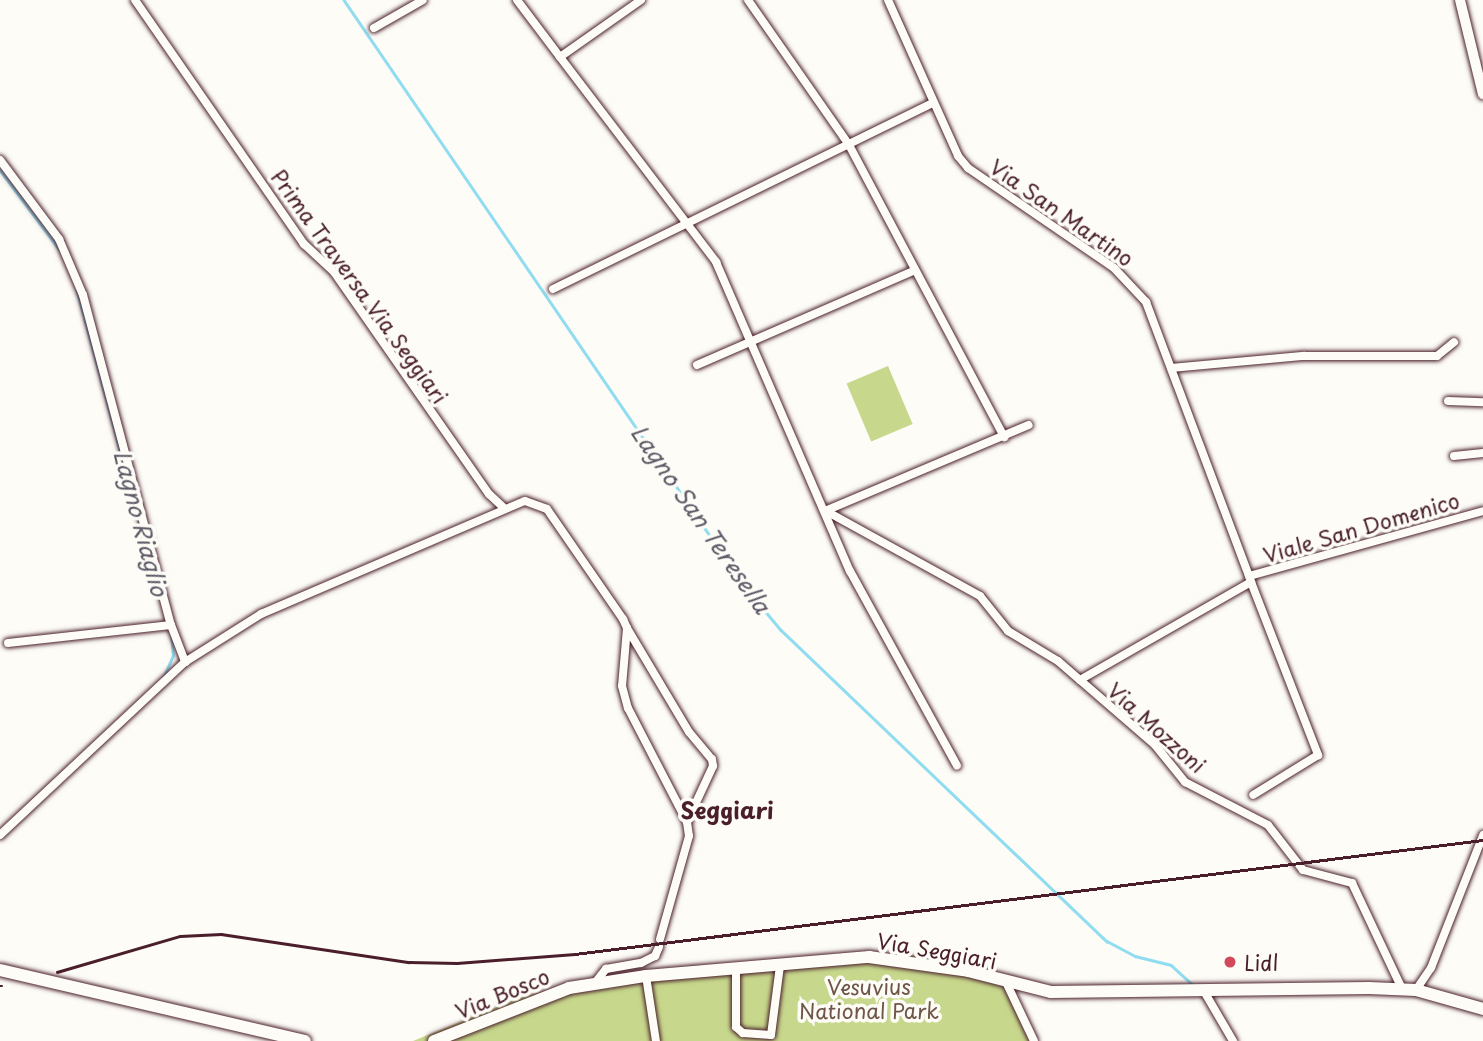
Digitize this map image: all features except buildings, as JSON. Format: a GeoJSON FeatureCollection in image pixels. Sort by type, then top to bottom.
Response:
{"type":"FeatureCollection","features":[{"type":"Feature","properties":{"kind":"main road","name":"Via Seggiari"},"geometry":{"type":"LineString","coordinates":[[622,980],[869,957],[968,971],[1051,992],[1205,993],[1402,989],[1416,990],[1483,1009]]}},
{"type":"Feature","properties":{"kind":"main road"},"geometry":{"type":"LineString","coordinates":[[0,970],[278,1038],[304,1041]]}},
{"type":"Feature","properties":{"kind":"main road","name":"Via Bosco"},"geometry":{"type":"LineString","coordinates":[[424,1041],[436,1040],[544,994],[622,980]]}},
{"type":"Feature","properties":{"kind":"street","name":"Prima Traversa Via Seggiari"},"geometry":{"type":"LineString","coordinates":[[135,0],[304,244],[338,278],[489,494],[502,507]]}},
{"type":"Feature","properties":{"kind":"street"},"geometry":{"type":"LineString","coordinates":[[374,29],[422,0]]}},
{"type":"Feature","properties":{"kind":"street"},"geometry":{"type":"LineString","coordinates":[[517,0],[716,262],[754,341],[850,571],[957,766]]}},
{"type":"Feature","properties":{"kind":"street"},"geometry":{"type":"LineString","coordinates":[[560,57],[641,0]]}},
{"type":"Feature","properties":{"kind":"street"},"geometry":{"type":"LineString","coordinates":[[748,0],[849,145],[913,271],[1004,437]]}},
{"type":"Feature","properties":{"kind":"street","name":"Via San Martino"},"geometry":{"type":"LineString","coordinates":[[888,0],[958,156],[968,168],[1133,284],[1146,302],[1318,755],[1253,795]]}},
{"type":"Feature","properties":{"kind":"street"},"geometry":{"type":"LineString","coordinates":[[1460,0],[1483,94]]}},
{"type":"Feature","properties":{"kind":"street"},"geometry":{"type":"LineString","coordinates":[[553,289],[933,103]]}},
{"type":"Feature","properties":{"kind":"street"},"geometry":{"type":"LineString","coordinates":[[0,160],[59,239],[83,295],[171,625],[185,662]]}},
{"type":"Feature","properties":{"kind":"street"},"geometry":{"type":"LineString","coordinates":[[696,365],[913,271]]}},
{"type":"Feature","properties":{"kind":"street"},"geometry":{"type":"LineString","coordinates":[[1171,368],[1304,356],[1437,356],[1454,342]]}},
{"type":"Feature","properties":{"kind":"street"},"geometry":{"type":"LineString","coordinates":[[1448,401],[1483,402]]}},
{"type":"Feature","properties":{"kind":"street"},"geometry":{"type":"LineString","coordinates":[[825,511],[1029,425]]}},
{"type":"Feature","properties":{"kind":"street"},"geometry":{"type":"LineString","coordinates":[[1454,456],[1483,453]]}},
{"type":"Feature","properties":{"kind":"street"},"geometry":{"type":"LineString","coordinates":[[0,835],[185,662],[261,614],[502,507],[525,500],[547,509],[627,628],[690,732],[712,759],[713,766],[687,822]]}},
{"type":"Feature","properties":{"kind":"street"},"geometry":{"type":"LineString","coordinates":[[825,511],[981,596],[1007,631],[1058,661],[1080,680]]}},
{"type":"Feature","properties":{"kind":"street","name":"Viale San Domenico"},"geometry":{"type":"LineString","coordinates":[[1250,579],[1483,512]]}},
{"type":"Feature","properties":{"kind":"street","name":"Via Mozzoni"},"geometry":{"type":"LineString","coordinates":[[1250,579],[1080,680],[1155,745],[1185,782],[1268,825],[1303,870],[1352,883],[1402,989]]}},
{"type":"Feature","properties":{"kind":"street"},"geometry":{"type":"LineString","coordinates":[[8,643],[171,625]]}},
{"type":"Feature","properties":{"kind":"street"},"geometry":{"type":"LineString","coordinates":[[594,983],[606,969],[655,956],[688,836],[687,822],[628,708],[621,678],[627,628]]}},
{"type":"Feature","properties":{"kind":"street"},"geometry":{"type":"LineString","coordinates":[[1416,990],[1431,968],[1483,835]]}},
{"type":"Feature","properties":{"kind":"street"},"geometry":{"type":"LineString","coordinates":[[622,980],[628,965]]}},
{"type":"Feature","properties":{"kind":"street"},"geometry":{"type":"LineString","coordinates":[[736,971],[736,1027],[743,1033],[771,1035],[780,966]]}},
{"type":"Feature","properties":{"kind":"street"},"geometry":{"type":"LineString","coordinates":[[646,976],[656,1041]]}},
{"type":"Feature","properties":{"kind":"street"},"geometry":{"type":"LineString","coordinates":[[1006,982],[1034,1041]]}},
{"type":"Feature","properties":{"kind":"street"},"geometry":{"type":"LineString","coordinates":[[1205,993],[1233,1041]]}},
{"type":"Feature","properties":{"kind":"green space"},"geometry":{"type":"Polygon","coordinates":[[[888,366],[913,424],[871,442],[847,384],[888,366]]]}},
{"type":"Feature","properties":{"kind":"green space","name":"Vesuvius National Park"},"geometry":{"type":"Polygon","coordinates":[[[873,952],[947,958],[948,963],[998,972],[1032,1041],[413,1041],[516,999],[586,979],[695,965],[739,966],[873,952]]]}},
{"type":"Feature","properties":{"kind":"waterway","name":"Lagno San Teresella"},"geometry":{"type":"LineString","coordinates":[[344,0],[745,587],[781,630],[1107,941],[1135,956],[1171,965],[1194,986]]}},
{"type":"Feature","properties":{"kind":"waterway","name":"Lagno Riaglio"},"geometry":{"type":"LineString","coordinates":[[0,170],[59,249]]}},
{"type":"Feature","properties":{"kind":"waterway","name":"Lagno Riaglio"},"geometry":{"type":"LineString","coordinates":[[77,290],[154,578]]}},
{"type":"Feature","properties":{"kind":"waterway","name":"Lagno Riaglio"},"geometry":{"type":"LineString","coordinates":[[163,678],[173,656],[171,634]]}},
{"type":"Feature","properties":{"kind":"railway"},"geometry":{"type":"LineString","coordinates":[[57,972],[180,936],[221,934],[409,962],[457,963],[575,954],[1483,840]]}},
{"type":"Feature","properties":{"kind":"place","name":"Lidl"},"geometry":{"type":"Point","coordinates":[1230,962]}},
{"type":"Feature","properties":{"kind":"district","name":"Seggiari"},"geometry":{"type":"Point","coordinates":[727,810]}}]}
